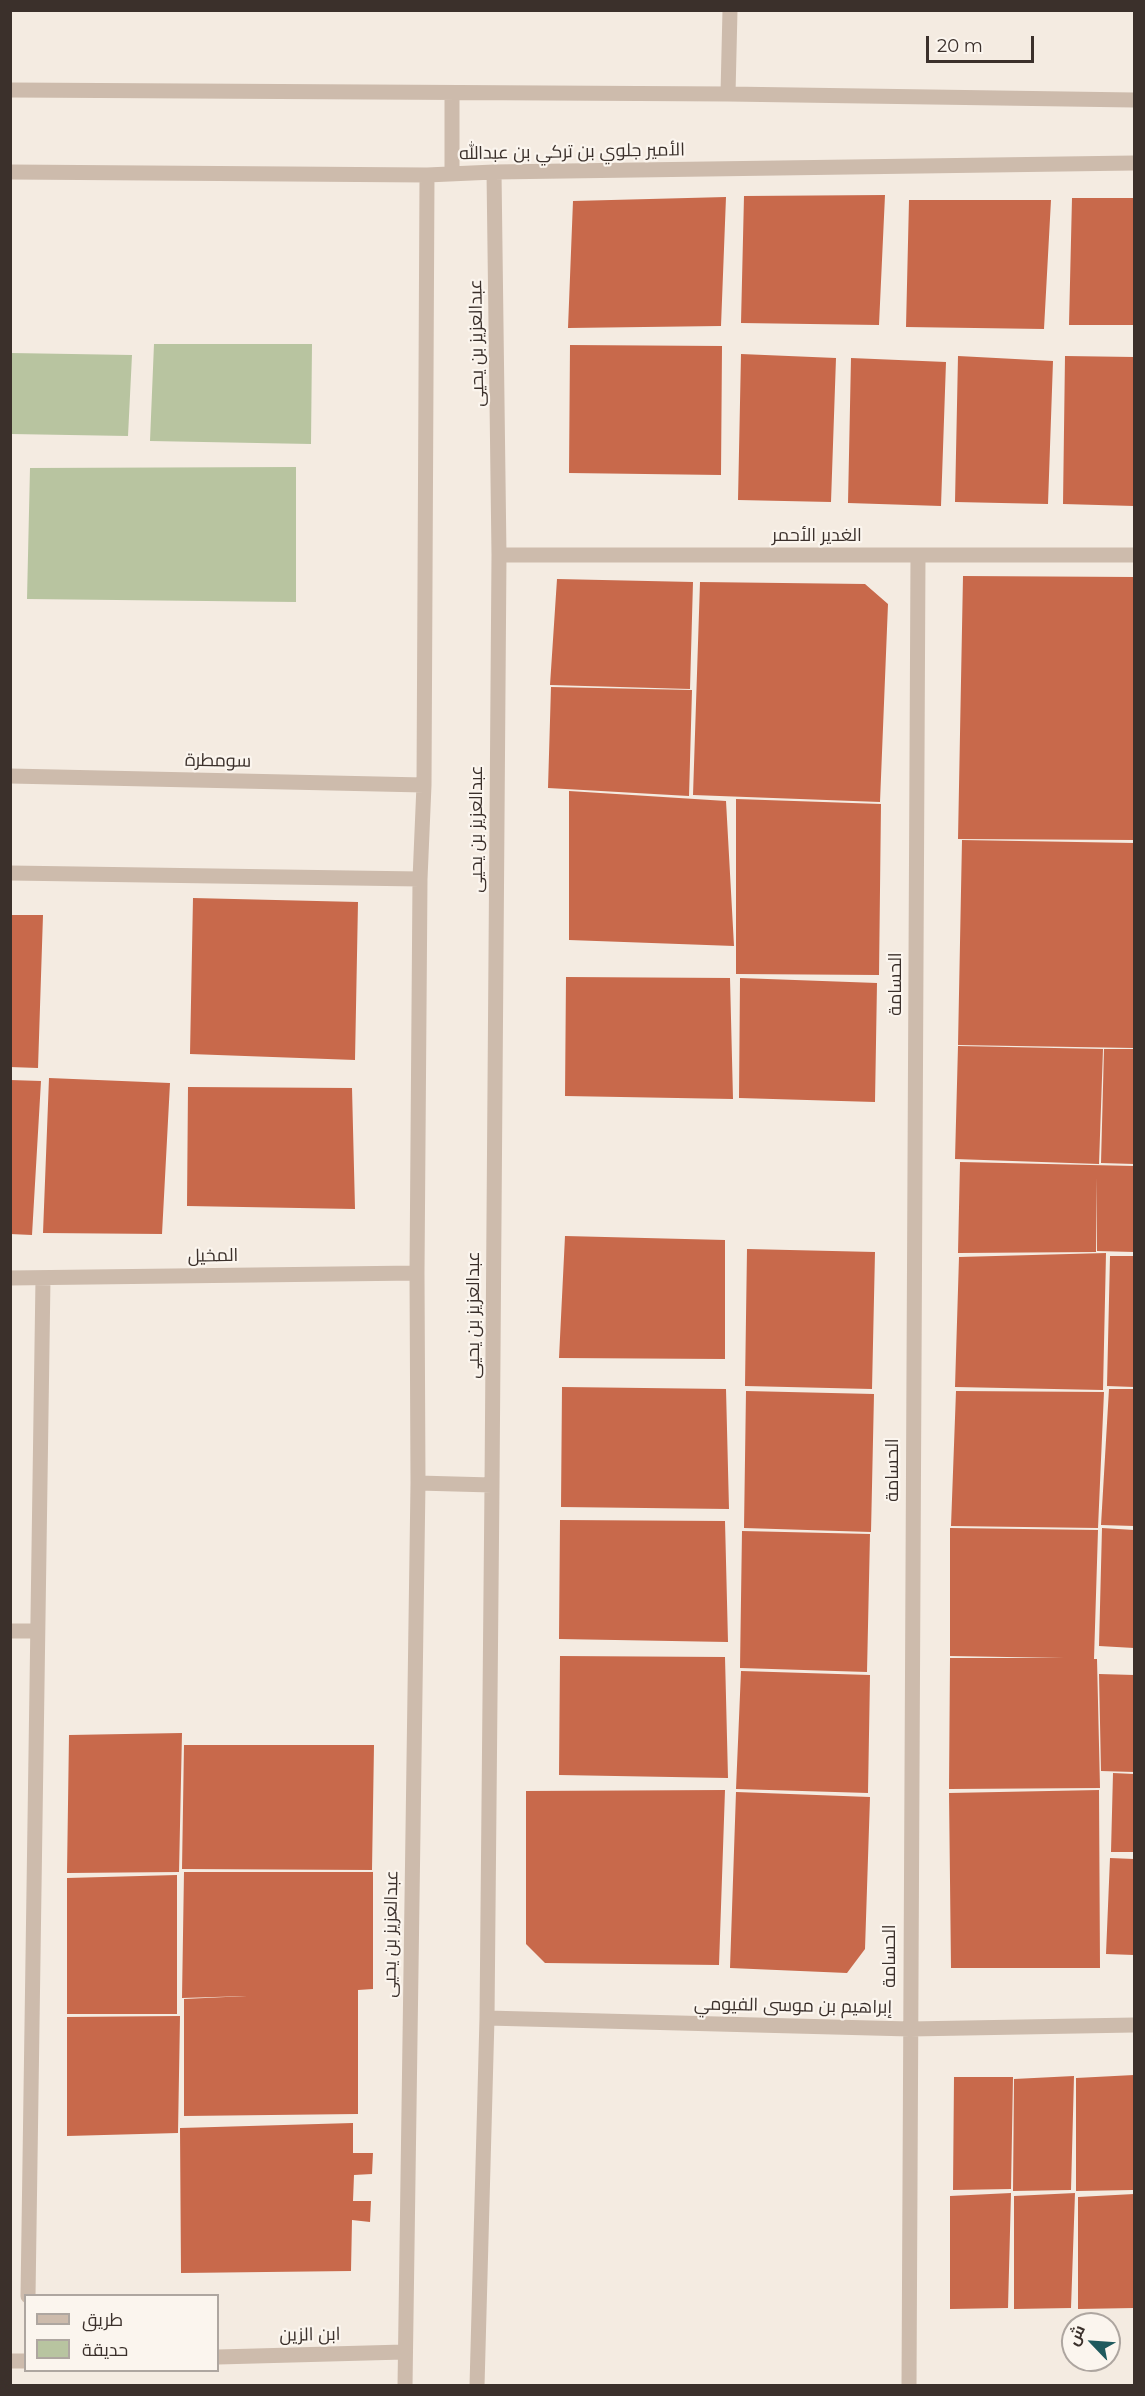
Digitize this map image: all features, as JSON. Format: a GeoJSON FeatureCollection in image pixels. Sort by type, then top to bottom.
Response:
{"type":"FeatureCollection","features":[{"type":"Feature","properties":{"kind":"street"},"geometry":{"type":"LineString","coordinates":[[728,94],[730,10]]}},
{"type":"Feature","properties":{"kind":"street"},"geometry":{"type":"LineString","coordinates":[[10,90],[728,94],[1134,100]]}},
{"type":"Feature","properties":{"kind":"street"},"geometry":{"type":"LineString","coordinates":[[452,93],[452,174]]}},
{"type":"Feature","properties":{"kind":"street","name":"الأمير جلوي بن تركي بن عبدالله"},"geometry":{"type":"LineString","coordinates":[[10,172],[427,175],[494,172],[1134,163]]}},
{"type":"Feature","properties":{"kind":"street","name":"عبدالعزيز بن يحيى"},"geometry":{"type":"LineString","coordinates":[[477,2385],[487,2019],[492,1485],[499,555],[494,172]]}},
{"type":"Feature","properties":{"kind":"street","name":"عبدالعزيز بن يحيى"},"geometry":{"type":"LineString","coordinates":[[405,2385],[418,1483],[417,1273],[420,879],[424,785],[427,175]]}},
{"type":"Feature","properties":{"kind":"street","name":"الغدير الأحمر"},"geometry":{"type":"LineString","coordinates":[[499,555],[1134,555]]}},
{"type":"Feature","properties":{"kind":"street","name":"الحسامة"},"geometry":{"type":"LineString","coordinates":[[909,2385],[918,555]]}},
{"type":"Feature","properties":{"kind":"street","name":"سومطرة"},"geometry":{"type":"LineString","coordinates":[[10,776],[424,785]]}},
{"type":"Feature","properties":{"kind":"street"},"geometry":{"type":"LineString","coordinates":[[10,873],[420,879]]}},
{"type":"Feature","properties":{"kind":"street","name":"المخيل"},"geometry":{"type":"LineString","coordinates":[[10,1278],[417,1273]]}},
{"type":"Feature","properties":{"kind":"street"},"geometry":{"type":"LineString","coordinates":[[28,2294],[43,1278]]}},
{"type":"Feature","properties":{"kind":"street"},"geometry":{"type":"LineString","coordinates":[[418,1483],[492,1485]]}},
{"type":"Feature","properties":{"kind":"street"},"geometry":{"type":"LineString","coordinates":[[10,1631],[37,1631]]}},
{"type":"Feature","properties":{"kind":"street","name":"إبراهيم بن موسى الفيومي"},"geometry":{"type":"LineString","coordinates":[[487,2019],[910,2029],[1134,2025]]}},
{"type":"Feature","properties":{"kind":"street","name":"ابن الزين"},"geometry":{"type":"LineString","coordinates":[[219,2357],[404,2352]]}},
{"type":"Feature","properties":{"kind":"green space"},"geometry":{"type":"Polygon","coordinates":[[[154,344],[312,344],[311,444],[150,441],[154,344]]]}},
{"type":"Feature","properties":{"kind":"green space"},"geometry":{"type":"Polygon","coordinates":[[[11,353],[132,355],[128,436],[11,434],[11,353]]]}},
{"type":"Feature","properties":{"kind":"green space"},"geometry":{"type":"Polygon","coordinates":[[[296,467],[296,602],[27,599],[30,468],[296,467]]]}},
{"type":"Feature","properties":{"kind":"building"},"geometry":{"type":"Polygon","coordinates":[[[885,195],[879,325],[741,323],[744,196],[885,195]]]}},
{"type":"Feature","properties":{"kind":"building"},"geometry":{"type":"Polygon","coordinates":[[[726,197],[721,326],[568,328],[573,201],[726,197]]]}},
{"type":"Feature","properties":{"kind":"building"},"geometry":{"type":"Polygon","coordinates":[[[1072,198],[1134,198],[1134,325],[1069,325],[1072,198]]]}},
{"type":"Feature","properties":{"kind":"building"},"geometry":{"type":"Polygon","coordinates":[[[909,200],[1051,200],[1044,329],[906,327],[909,200]]]}},
{"type":"Feature","properties":{"kind":"building"},"geometry":{"type":"Polygon","coordinates":[[[570,345],[722,346],[721,475],[569,473],[570,345]]]}},
{"type":"Feature","properties":{"kind":"building"},"geometry":{"type":"Polygon","coordinates":[[[741,354],[836,358],[831,502],[738,500],[741,354]]]}},
{"type":"Feature","properties":{"kind":"building"},"geometry":{"type":"Polygon","coordinates":[[[958,356],[1053,361],[1048,504],[955,502],[958,356]]]}},
{"type":"Feature","properties":{"kind":"building"},"geometry":{"type":"Polygon","coordinates":[[[1065,356],[1134,357],[1134,506],[1063,504],[1065,356]]]}},
{"type":"Feature","properties":{"kind":"building"},"geometry":{"type":"Polygon","coordinates":[[[851,358],[946,362],[941,506],[848,503],[851,358]]]}},
{"type":"Feature","properties":{"kind":"building"},"geometry":{"type":"Polygon","coordinates":[[[963,576],[1134,577],[1134,840],[958,839],[963,576]]]}},
{"type":"Feature","properties":{"kind":"building"},"geometry":{"type":"Polygon","coordinates":[[[557,579],[693,582],[690,689],[550,685],[557,579]]]}},
{"type":"Feature","properties":{"kind":"building"},"geometry":{"type":"Polygon","coordinates":[[[700,582],[865,584],[888,604],[880,802],[693,795],[700,582]]]}},
{"type":"Feature","properties":{"kind":"building"},"geometry":{"type":"Polygon","coordinates":[[[551,687],[692,690],[689,796],[548,788],[551,687]]]}},
{"type":"Feature","properties":{"kind":"building"},"geometry":{"type":"Polygon","coordinates":[[[569,791],[726,801],[734,946],[569,940],[569,791]]]}},
{"type":"Feature","properties":{"kind":"building"},"geometry":{"type":"Polygon","coordinates":[[[736,799],[881,804],[879,975],[736,974],[736,799]]]}},
{"type":"Feature","properties":{"kind":"building"},"geometry":{"type":"Polygon","coordinates":[[[962,840],[1134,843],[1134,1048],[958,1045],[962,840]]]}},
{"type":"Feature","properties":{"kind":"building"},"geometry":{"type":"Polygon","coordinates":[[[193,898],[358,902],[355,1060],[190,1054],[193,898]]]}},
{"type":"Feature","properties":{"kind":"building"},"geometry":{"type":"Polygon","coordinates":[[[10,915],[43,915],[38,1068],[10,1067],[10,915]]]}},
{"type":"Feature","properties":{"kind":"building"},"geometry":{"type":"Polygon","coordinates":[[[566,977],[730,978],[733,1099],[565,1096],[566,977]]]}},
{"type":"Feature","properties":{"kind":"building"},"geometry":{"type":"Polygon","coordinates":[[[740,978],[877,983],[875,1102],[739,1098],[740,978]]]}},
{"type":"Feature","properties":{"kind":"building"},"geometry":{"type":"Polygon","coordinates":[[[958,1046],[1103,1049],[1099,1164],[955,1159],[958,1046]]]}},
{"type":"Feature","properties":{"kind":"building"},"geometry":{"type":"Polygon","coordinates":[[[1104,1049],[1134,1049],[1134,1164],[1101,1163],[1104,1049]]]}},
{"type":"Feature","properties":{"kind":"building"},"geometry":{"type":"Polygon","coordinates":[[[49,1078],[170,1083],[162,1234],[43,1233],[49,1078]]]}},
{"type":"Feature","properties":{"kind":"building"},"geometry":{"type":"Polygon","coordinates":[[[10,1080],[41,1081],[32,1235],[10,1234],[10,1080]]]}},
{"type":"Feature","properties":{"kind":"building"},"geometry":{"type":"Polygon","coordinates":[[[188,1087],[352,1088],[355,1209],[187,1206],[188,1087]]]}},
{"type":"Feature","properties":{"kind":"building"},"geometry":{"type":"Polygon","coordinates":[[[960,1162],[1134,1166],[1134,1252],[1097,1251],[1097,1177],[1096,1252],[958,1253],[960,1162]]]}},
{"type":"Feature","properties":{"kind":"building"},"geometry":{"type":"Polygon","coordinates":[[[565,1236],[725,1240],[725,1359],[559,1358],[565,1236]]]}},
{"type":"Feature","properties":{"kind":"building"},"geometry":{"type":"Polygon","coordinates":[[[747,1249],[875,1252],[872,1389],[745,1386],[747,1249]]]}},
{"type":"Feature","properties":{"kind":"building"},"geometry":{"type":"Polygon","coordinates":[[[1106,1253],[1103,1390],[955,1387],[959,1257],[1106,1253]]]}},
{"type":"Feature","properties":{"kind":"building"},"geometry":{"type":"Polygon","coordinates":[[[1110,1256],[1134,1256],[1134,1387],[1107,1386],[1110,1256]]]}},
{"type":"Feature","properties":{"kind":"building"},"geometry":{"type":"Polygon","coordinates":[[[562,1387],[726,1389],[729,1509],[561,1507],[562,1387]]]}},
{"type":"Feature","properties":{"kind":"building"},"geometry":{"type":"Polygon","coordinates":[[[1109,1389],[1134,1389],[1134,1526],[1101,1525],[1109,1389]]]}},
{"type":"Feature","properties":{"kind":"building"},"geometry":{"type":"Polygon","coordinates":[[[746,1391],[874,1394],[871,1532],[744,1528],[746,1391]]]}},
{"type":"Feature","properties":{"kind":"building"},"geometry":{"type":"Polygon","coordinates":[[[956,1391],[1104,1392],[1098,1528],[951,1526],[956,1391]]]}},
{"type":"Feature","properties":{"kind":"building"},"geometry":{"type":"Polygon","coordinates":[[[560,1520],[725,1521],[728,1642],[559,1639],[560,1520]]]}},
{"type":"Feature","properties":{"kind":"building"},"geometry":{"type":"Polygon","coordinates":[[[950,1528],[1098,1530],[1094,1659],[1097,1659],[1100,1788],[949,1789],[950,1658],[1064,1658],[950,1656],[950,1528]]]}},
{"type":"Feature","properties":{"kind":"building"},"geometry":{"type":"Polygon","coordinates":[[[1102,1528],[1134,1530],[1134,1648],[1099,1646],[1102,1528]]]}},
{"type":"Feature","properties":{"kind":"building"},"geometry":{"type":"Polygon","coordinates":[[[742,1531],[870,1534],[867,1672],[740,1668],[742,1531]]]}},
{"type":"Feature","properties":{"kind":"building"},"geometry":{"type":"Polygon","coordinates":[[[560,1656],[725,1657],[728,1778],[559,1775],[560,1656]]]}},
{"type":"Feature","properties":{"kind":"building"},"geometry":{"type":"Polygon","coordinates":[[[741,1671],[870,1675],[868,1793],[736,1789],[741,1671]]]}},
{"type":"Feature","properties":{"kind":"building"},"geometry":{"type":"Polygon","coordinates":[[[1099,1674],[1134,1675],[1134,1772],[1101,1771],[1099,1674]]]}},
{"type":"Feature","properties":{"kind":"building"},"geometry":{"type":"Polygon","coordinates":[[[182,1733],[179,1872],[67,1873],[69,1735],[182,1733]]]}},
{"type":"Feature","properties":{"kind":"building"},"geometry":{"type":"Polygon","coordinates":[[[184,1745],[374,1745],[372,1870],[182,1869],[184,1745]]]}},
{"type":"Feature","properties":{"kind":"building"},"geometry":{"type":"Polygon","coordinates":[[[1113,1773],[1134,1774],[1134,1852],[1111,1852],[1113,1773]]]}},
{"type":"Feature","properties":{"kind":"building"},"geometry":{"type":"Polygon","coordinates":[[[725,1790],[719,1965],[545,1963],[526,1944],[526,1791],[725,1790]]]}},
{"type":"Feature","properties":{"kind":"building"},"geometry":{"type":"Polygon","coordinates":[[[1099,1790],[1100,1968],[951,1968],[949,1793],[1099,1790]]]}},
{"type":"Feature","properties":{"kind":"building"},"geometry":{"type":"Polygon","coordinates":[[[736,1792],[870,1797],[865,1949],[847,1973],[730,1968],[736,1792]]]}},
{"type":"Feature","properties":{"kind":"building"},"geometry":{"type":"Polygon","coordinates":[[[1110,1858],[1134,1859],[1134,1955],[1106,1954],[1110,1858]]]}},
{"type":"Feature","properties":{"kind":"building"},"geometry":{"type":"Polygon","coordinates":[[[184,1872],[373,1872],[373,1989],[358,1990],[358,2114],[184,2116],[184,1999],[247,1996],[182,1998],[184,1872]]]}},
{"type":"Feature","properties":{"kind":"building"},"geometry":{"type":"Polygon","coordinates":[[[177,1875],[177,2014],[67,2014],[67,1878],[177,1875]]]}},
{"type":"Feature","properties":{"kind":"building"},"geometry":{"type":"Polygon","coordinates":[[[180,2016],[178,2133],[67,2136],[67,2017],[180,2016]]]}},
{"type":"Feature","properties":{"kind":"building"},"geometry":{"type":"Polygon","coordinates":[[[1134,2075],[1133,2190],[1076,2191],[1076,2078],[1134,2075]]]}},
{"type":"Feature","properties":{"kind":"building"},"geometry":{"type":"Polygon","coordinates":[[[1074,2076],[1071,2190],[1013,2191],[1014,2079],[1074,2076]]]}},
{"type":"Feature","properties":{"kind":"building"},"geometry":{"type":"Polygon","coordinates":[[[954,2077],[1013,2077],[1011,2189],[953,2190],[954,2077]]]}},
{"type":"Feature","properties":{"kind":"building"},"geometry":{"type":"Polygon","coordinates":[[[353,2123],[353,2153],[373,2153],[372,2174],[354,2175],[353,2201],[371,2201],[370,2222],[352,2220],[351,2271],[181,2273],[180,2128],[353,2123]]]}},
{"type":"Feature","properties":{"kind":"building"},"geometry":{"type":"Polygon","coordinates":[[[1011,2193],[1008,2308],[950,2309],[950,2196],[1011,2193]]]}},
{"type":"Feature","properties":{"kind":"building"},"geometry":{"type":"Polygon","coordinates":[[[1075,2193],[1071,2308],[1014,2309],[1014,2196],[1075,2193]]]}},
{"type":"Feature","properties":{"kind":"building"},"geometry":{"type":"Polygon","coordinates":[[[1134,2194],[1134,2308],[1078,2309],[1078,2197],[1134,2194]]]}}]}
